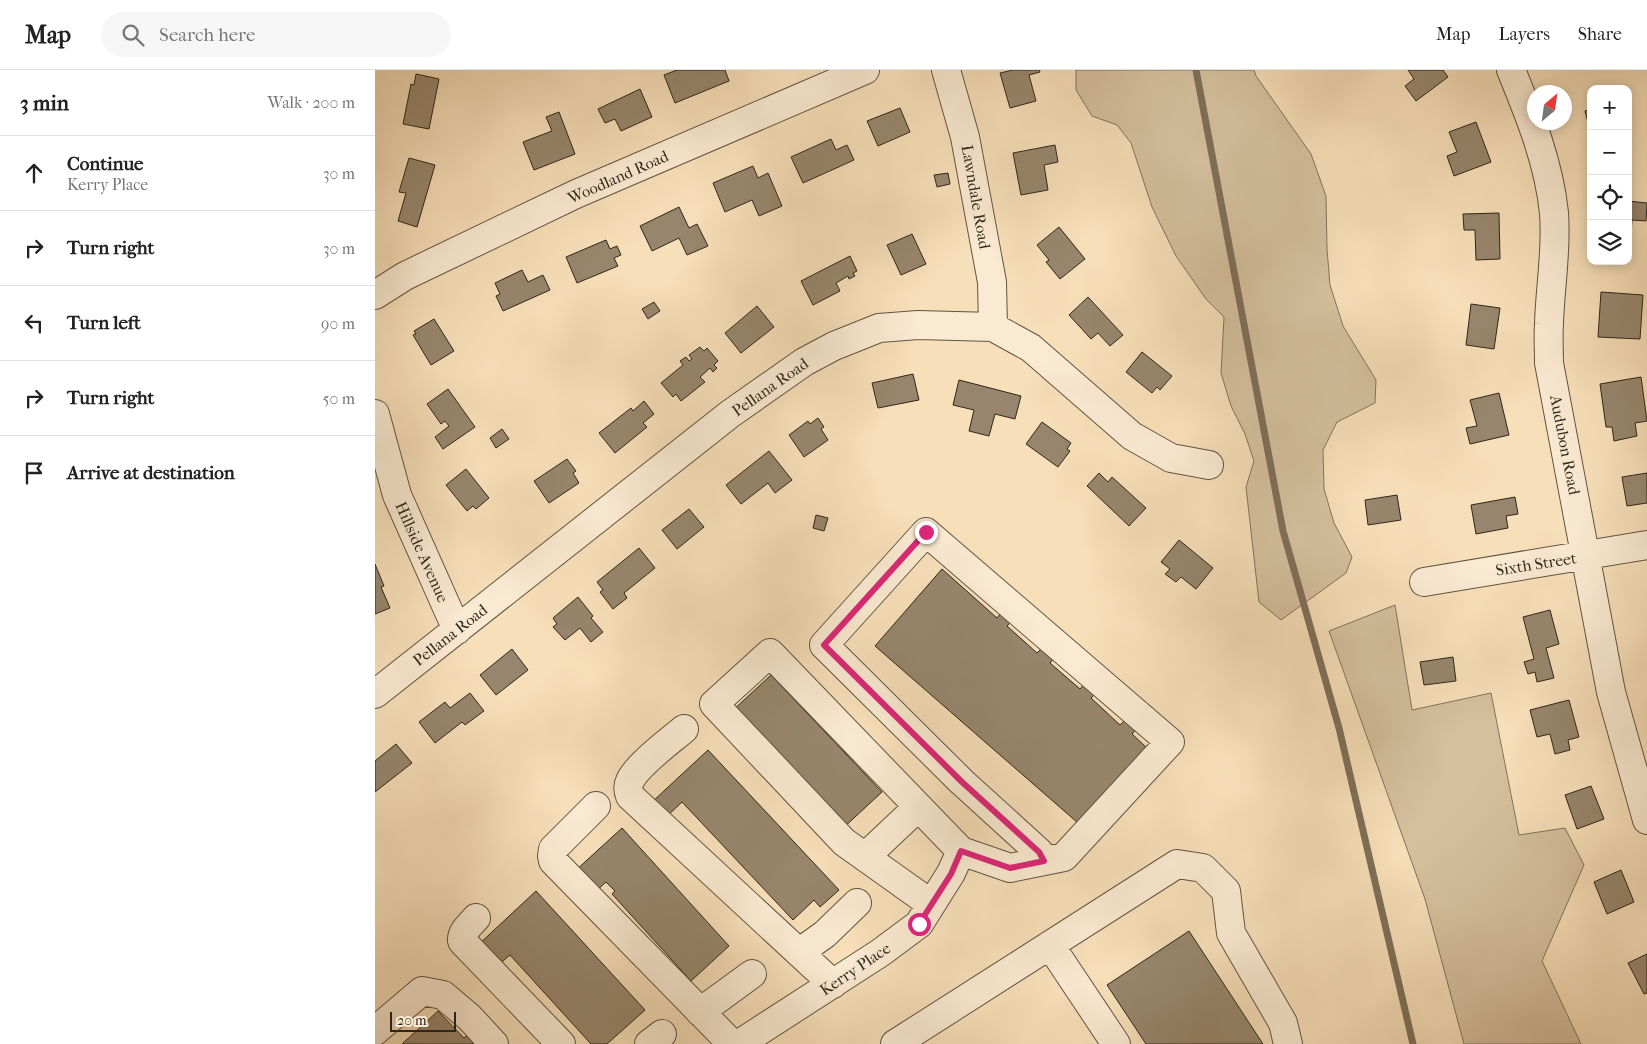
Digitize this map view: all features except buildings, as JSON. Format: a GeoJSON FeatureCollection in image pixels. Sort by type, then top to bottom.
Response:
{"type":"FeatureCollection","features":[{"type":"Feature","properties":{"kind":"street","name":"Woodland Road"},"geometry":{"type":"LineString","coordinates":[[375,295],[405,276],[577,194],[865,70]]}},
{"type":"Feature","properties":{"kind":"street","name":"Lawndale Road"},"geometry":{"type":"LineString","coordinates":[[946,70],[965,137],[992,282],[993,327]]}},
{"type":"Feature","properties":{"kind":"street","name":"Audubon Road"},"geometry":{"type":"LineString","coordinates":[[1511,70],[1529,116],[1545,166],[1554,213],[1549,362],[1611,692],[1647,820]]}},
{"type":"Feature","properties":{"kind":"street","name":"Pellana Road"},"geometry":{"type":"LineString","coordinates":[[375,694],[730,414],[804,362],[834,346],[879,328],[918,325],[993,327],[1031,348],[1132,436],[1171,458],[1209,466]]}},
{"type":"Feature","properties":{"kind":"street","name":"Hillside Avenue"},"geometry":{"type":"LineString","coordinates":[[375,414],[397,495],[457,630]]}},
{"type":"Feature","properties":{"kind":"street"},"geometry":{"type":"LineString","coordinates":[[931,904],[844,842],[714,704],[770,653],[918,807],[956,862],[1010,868],[1064,857],[1170,742],[926,532],[824,645],[962,782],[1039,852],[1044,861]]}},
{"type":"Feature","properties":{"kind":"street","name":"Sixth Street"},"geometry":{"type":"LineString","coordinates":[[1424,582],[1647,545]]}},
{"type":"Feature","properties":{"kind":"street"},"geometry":{"type":"LineString","coordinates":[[684,729],[636,772],[629,782],[627,790],[630,796],[833,984]]}},
{"type":"Feature","properties":{"kind":"street"},"geometry":{"type":"LineString","coordinates":[[596,806],[553,848],[551,856],[553,861],[732,1044]]}},
{"type":"Feature","properties":{"kind":"street"},"geometry":{"type":"LineString","coordinates":[[866,856],[918,807]]}},
{"type":"Feature","properties":{"kind":"street","name":"Kerry Place"},"geometry":{"type":"LineString","coordinates":[[739,1044],[880,953],[919,924],[956,862]]}},
{"type":"Feature","properties":{"kind":"street"},"geometry":{"type":"LineString","coordinates":[[895,1044],[1177,864],[1203,868],[1226,891],[1231,933],[1283,1024],[1288,1044]]}},
{"type":"Feature","properties":{"kind":"street"},"geometry":{"type":"LineString","coordinates":[[800,952],[825,934],[857,903]]}},
{"type":"Feature","properties":{"kind":"street"},"geometry":{"type":"LineString","coordinates":[[476,918],[465,931],[462,937],[463,941],[561,1044]]}},
{"type":"Feature","properties":{"kind":"street"},"geometry":{"type":"LineString","coordinates":[[1050,945],[1116,1044]]}},
{"type":"Feature","properties":{"kind":"street"},"geometry":{"type":"LineString","coordinates":[[700,1012],[752,974]]}},
{"type":"Feature","properties":{"kind":"street"},"geometry":{"type":"LineString","coordinates":[[375,1031],[422,991],[443,995],[469,1017],[494,1044]]}},
{"type":"Feature","properties":{"kind":"shaded area"},"geometry":{"type":"Polygon","coordinates":[[[1076,70],[1254,70],[1256,76],[1311,154],[1326,196],[1330,285],[1343,326],[1376,380],[1375,403],[1337,422],[1323,450],[1324,489],[1334,523],[1352,557],[1346,573],[1281,620],[1259,602],[1246,487],[1254,461],[1245,434],[1231,406],[1221,373],[1224,317],[1206,299],[1176,256],[1152,207],[1131,143],[1117,125],[1092,116],[1076,90],[1076,70]]]}},
{"type":"Feature","properties":{"kind":"shaded area"},"geometry":{"type":"Polygon","coordinates":[[[1395,605],[1412,710],[1491,693],[1519,835],[1565,828],[1584,865],[1542,961],[1581,1044],[1464,1044],[1425,899],[1329,631],[1395,605]]]}},
{"type":"Feature","properties":{"kind":"waterway"},"geometry":{"type":"LineString","coordinates":[[1196,70],[1283,531],[1339,728],[1413,1044]]}},
{"type":"Feature","properties":{"kind":"route"},"geometry":{"type":"LineString","coordinates":[[919,924],[951,874],[961,851],[1010,868],[1044,861],[1039,852],[962,782],[824,645],[926,532]]}}]}
